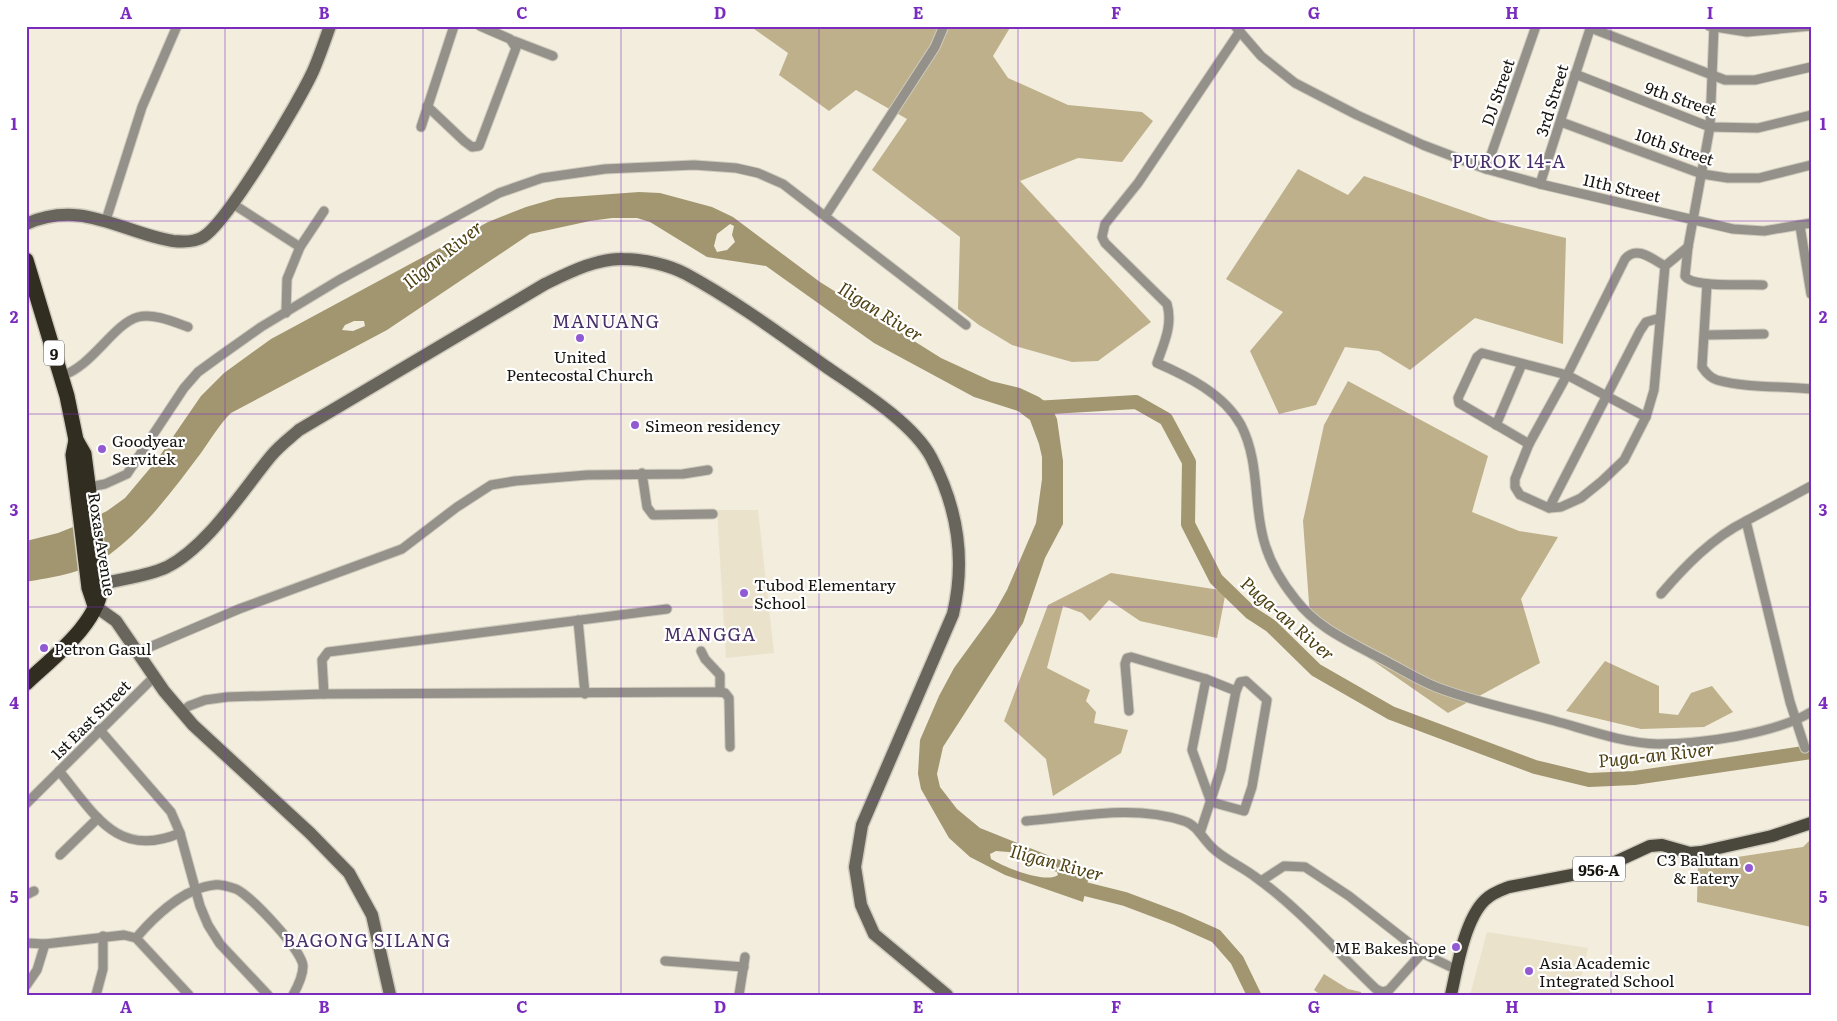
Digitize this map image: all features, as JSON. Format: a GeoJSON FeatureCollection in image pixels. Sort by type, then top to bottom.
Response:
{"type":"FeatureCollection","features":[{"type":"Feature","properties":{"kind":"highway","name":"Roxas Avenue"},"geometry":{"type":"LineString","coordinates":[[26,260],[61,376],[76,440],[84,454],[85,491],[96,578],[100,595],[95,606]]}},
{"type":"Feature","properties":{"kind":"highway","name":"9"},"geometry":{"type":"LineString","coordinates":[[26,683],[73,638],[95,606]]}},
{"type":"Feature","properties":{"kind":"main road","name":"956-A"},"geometry":{"type":"LineString","coordinates":[[1451,995],[1474,913],[1486,899],[1498,891],[1598,870],[1650,846],[1662,845],[1690,853],[1701,852],[1772,836],[1811,823]]}},
{"type":"Feature","properties":{"kind":"street"},"geometry":{"type":"LineString","coordinates":[[106,220],[142,107],[177,26]]}},
{"type":"Feature","properties":{"kind":"street"},"geometry":{"type":"LineString","coordinates":[[26,224],[42,217],[62,214],[106,220],[173,241],[191,242],[203,238],[233,204],[304,90],[330,26]]}},
{"type":"Feature","properties":{"kind":"street"},"geometry":{"type":"LineString","coordinates":[[421,127],[454,26]]}},
{"type":"Feature","properties":{"kind":"street"},"geometry":{"type":"LineString","coordinates":[[480,26],[553,56]]}},
{"type":"Feature","properties":{"kind":"street"},"geometry":{"type":"LineString","coordinates":[[826,215],[935,47],[944,26]]}},
{"type":"Feature","properties":{"kind":"street","name":"DJ Street"},"geometry":{"type":"LineString","coordinates":[[1486,168],[1536,26]]}},
{"type":"Feature","properties":{"kind":"street"},"geometry":{"type":"LineString","coordinates":[[1763,285],[1708,284],[1691,282],[1685,276],[1688,247],[1710,127],[1712,27],[1747,32],[1811,26]]}},
{"type":"Feature","properties":{"kind":"street"},"geometry":{"type":"LineString","coordinates":[[1591,27],[1712,76],[1740,81],[1811,67]]}},
{"type":"Feature","properties":{"kind":"street","name":"3rd Street"},"geometry":{"type":"LineString","coordinates":[[1540,184],[1591,27]]}},
{"type":"Feature","properties":{"kind":"street"},"geometry":{"type":"LineString","coordinates":[[1237,29],[1138,183],[1105,224],[1102,237],[1105,243],[1167,304],[1170,316],[1169,328],[1157,363],[1187,376],[1221,400],[1240,424],[1253,460],[1263,539],[1281,579],[1297,602],[1325,628],[1434,686],[1479,702],[1619,739],[1657,744],[1694,742],[1759,731],[1796,722],[1811,712]]}},
{"type":"Feature","properties":{"kind":"street","name":"11th Street"},"geometry":{"type":"LineString","coordinates":[[1237,29],[1261,56],[1295,82],[1357,116],[1423,145],[1486,168],[1540,184],[1752,231],[1811,223]]}},
{"type":"Feature","properties":{"kind":"street"},"geometry":{"type":"LineString","coordinates":[[427,106],[464,142],[472,147],[479,146],[516,48],[514,41]]}},
{"type":"Feature","properties":{"kind":"street","name":"9th Street"},"geometry":{"type":"LineString","coordinates":[[1575,74],[1710,127],[1758,128],[1811,115]]}},
{"type":"Feature","properties":{"kind":"street","name":"10th Street"},"geometry":{"type":"LineString","coordinates":[[1561,122],[1702,174],[1744,179],[1771,175],[1811,165]]}},
{"type":"Feature","properties":{"kind":"street"},"geometry":{"type":"LineString","coordinates":[[85,491],[127,474],[184,388],[198,372],[261,327],[435,226],[499,193],[542,178],[605,169],[694,165],[736,168],[758,173],[783,184],[826,215],[966,325]]}},
{"type":"Feature","properties":{"kind":"street"},"geometry":{"type":"LineString","coordinates":[[233,204],[300,247]]}},
{"type":"Feature","properties":{"kind":"street"},"geometry":{"type":"LineString","coordinates":[[286,313],[287,279],[300,247],[324,211]]}},
{"type":"Feature","properties":{"kind":"street"},"geometry":{"type":"LineString","coordinates":[[1800,226],[1811,294]]}},
{"type":"Feature","properties":{"kind":"street"},"geometry":{"type":"LineString","coordinates":[[1665,266],[1640,252],[1629,255],[1567,376],[1529,444],[1515,479],[1515,487],[1520,495],[1549,508],[1561,507],[1581,498],[1624,460],[1646,417],[1654,390],[1665,266],[1688,247]]}},
{"type":"Feature","properties":{"kind":"street"},"geometry":{"type":"LineString","coordinates":[[96,578],[148,575],[169,566],[195,545],[227,514],[273,454],[299,430],[545,284],[571,271],[623,258],[652,263],[684,273],[774,330],[861,391],[908,429],[931,457],[956,522],[960,548],[960,566],[953,614],[862,825],[855,867],[861,906],[874,934],[947,995]]}},
{"type":"Feature","properties":{"kind":"street"},"geometry":{"type":"LineString","coordinates":[[1708,284],[1702,367],[1708,376],[1716,380],[1811,389]]}},
{"type":"Feature","properties":{"kind":"street"},"geometry":{"type":"LineString","coordinates":[[61,376],[70,373],[89,359],[127,323],[138,317],[154,317],[188,327]]}},
{"type":"Feature","properties":{"kind":"street"},"geometry":{"type":"LineString","coordinates":[[1549,508],[1643,326],[1646,322],[1660,318]]}},
{"type":"Feature","properties":{"kind":"street"},"geometry":{"type":"LineString","coordinates":[[1704,335],[1764,334]]}},
{"type":"Feature","properties":{"kind":"street"},"geometry":{"type":"LineString","coordinates":[[1529,444],[1463,407],[1458,398],[1477,357],[1482,354],[1567,376],[1646,417]]}},
{"type":"Feature","properties":{"kind":"street"},"geometry":{"type":"LineString","coordinates":[[1496,425],[1522,364]]}},
{"type":"Feature","properties":{"kind":"street"},"geometry":{"type":"LineString","coordinates":[[138,652],[239,609],[402,548],[462,503],[492,485],[544,478],[642,473],[683,474],[708,470]]}},
{"type":"Feature","properties":{"kind":"street"},"geometry":{"type":"LineString","coordinates":[[642,473],[647,507],[654,515],[713,514]]}},
{"type":"Feature","properties":{"kind":"street"},"geometry":{"type":"LineString","coordinates":[[1661,594],[1712,542],[1727,531],[1811,486]]}},
{"type":"Feature","properties":{"kind":"street"},"geometry":{"type":"LineString","coordinates":[[1746,521],[1796,722],[1805,748]]}},
{"type":"Feature","properties":{"kind":"street"},"geometry":{"type":"LineString","coordinates":[[95,606],[116,621],[154,677],[181,712],[205,738],[310,833],[349,873],[372,915],[390,995]]}},
{"type":"Feature","properties":{"kind":"street"},"geometry":{"type":"LineString","coordinates":[[324,694],[322,660],[328,652],[667,608]]}},
{"type":"Feature","properties":{"kind":"street"},"geometry":{"type":"LineString","coordinates":[[578,620],[585,694]]}},
{"type":"Feature","properties":{"kind":"street"},"geometry":{"type":"LineString","coordinates":[[701,651],[705,659],[720,675],[720,692]]}},
{"type":"Feature","properties":{"kind":"street"},"geometry":{"type":"LineString","coordinates":[[1129,711],[1125,664],[1127,658],[1140,658],[1206,679],[1236,691]]}},
{"type":"Feature","properties":{"kind":"street","name":"1st East Street"},"geometry":{"type":"LineString","coordinates":[[26,804],[99,729],[154,677]]}},
{"type":"Feature","properties":{"kind":"street"},"geometry":{"type":"LineString","coordinates":[[1206,679],[1192,750],[1211,802]]}},
{"type":"Feature","properties":{"kind":"street"},"geometry":{"type":"LineString","coordinates":[[1200,833],[1221,769],[1236,691],[1240,682],[1246,681],[1267,700],[1252,787],[1244,810],[1211,802]]}},
{"type":"Feature","properties":{"kind":"street"},"geometry":{"type":"LineString","coordinates":[[181,712],[189,706],[205,700],[228,697],[324,694],[720,692],[725,693],[729,698],[730,747]]}},
{"type":"Feature","properties":{"kind":"street"},"geometry":{"type":"LineString","coordinates":[[99,729],[170,812],[180,833],[196,891],[208,925],[220,944],[268,995]]}},
{"type":"Feature","properties":{"kind":"street"},"geometry":{"type":"LineString","coordinates":[[59,771],[108,829],[120,837],[152,841],[180,833]]}},
{"type":"Feature","properties":{"kind":"street"},"geometry":{"type":"LineString","coordinates":[[1026,821],[1148,812],[1192,824],[1208,844],[1226,859],[1261,881],[1311,924],[1380,992],[1389,990],[1422,953]]}},
{"type":"Feature","properties":{"kind":"street"},"geometry":{"type":"LineString","coordinates":[[60,855],[98,818]]}},
{"type":"Feature","properties":{"kind":"street"},"geometry":{"type":"LineString","coordinates":[[1261,881],[1284,866],[1305,867],[1349,896],[1422,953],[1457,970]]}},
{"type":"Feature","properties":{"kind":"street"},"geometry":{"type":"LineString","coordinates":[[136,938],[156,915],[169,905],[196,891],[213,885],[237,890],[291,942],[303,965],[301,978],[293,995]]}},
{"type":"Feature","properties":{"kind":"street"},"geometry":{"type":"LineString","coordinates":[[26,943],[45,944],[124,935],[136,938],[189,995]]}},
{"type":"Feature","properties":{"kind":"street"},"geometry":{"type":"LineString","coordinates":[[99,993],[103,969],[103,936]]}},
{"type":"Feature","properties":{"kind":"street"},"geometry":{"type":"LineString","coordinates":[[26,986],[37,970],[45,944]]}},
{"type":"Feature","properties":{"kind":"street"},"geometry":{"type":"LineString","coordinates":[[739,995],[746,957]]}},
{"type":"Feature","properties":{"kind":"street"},"geometry":{"type":"LineString","coordinates":[[666,961],[744,967]]}},
{"type":"Feature","properties":{"kind":"shaded area"},"geometry":{"type":"Polygon","coordinates":[[[750,26],[1011,26],[993,56],[1008,78],[1068,105],[1142,112],[1153,121],[1122,162],[1078,158],[1020,181],[1151,322],[1098,361],[1072,362],[1012,345],[979,325],[958,309],[960,237],[872,170],[907,119],[856,90],[829,111],[779,75],[788,53],[750,26]]]}},
{"type":"Feature","properties":{"kind":"shaded area"},"geometry":{"type":"Polygon","coordinates":[[[1298,169],[1348,195],[1364,176],[1490,220],[1566,238],[1563,344],[1475,318],[1410,370],[1379,351],[1345,347],[1316,405],[1279,414],[1250,351],[1283,312],[1226,279],[1298,169]]]}},
{"type":"Feature","properties":{"kind":"shaded area"},"geometry":{"type":"Polygon","coordinates":[[[1348,381],[1488,456],[1472,512],[1519,531],[1558,537],[1521,599],[1540,663],[1448,713],[1310,617],[1303,521],[1324,425],[1348,381]]]}},
{"type":"Feature","properties":{"kind":"shaded area","name":"Tubod Elementary School"},"geometry":{"type":"Polygon","coordinates":[[[717,510],[758,510],[774,653],[726,658],[717,510]]]}},
{"type":"Feature","properties":{"kind":"shaded area"},"geometry":{"type":"Polygon","coordinates":[[[1111,573],[1226,591],[1217,638],[1140,621],[1109,600],[1090,621],[1082,613],[1063,606],[1047,668],[1090,690],[1086,701],[1096,712],[1094,723],[1128,730],[1121,753],[1053,796],[1046,759],[1004,721],[1048,605],[1111,573]]]}},
{"type":"Feature","properties":{"kind":"shaded area"},"geometry":{"type":"Polygon","coordinates":[[[1605,661],[1659,686],[1659,713],[1678,715],[1691,693],[1712,686],[1733,712],[1704,727],[1641,729],[1566,711],[1605,661]]]}},
{"type":"Feature","properties":{"kind":"shaded area"},"geometry":{"type":"Polygon","coordinates":[[[1811,839],[1811,927],[1697,902],[1698,863],[1803,847],[1811,839]]]}},
{"type":"Feature","properties":{"kind":"shaded area","name":"Asia Academic Integrated School"},"geometry":{"type":"Polygon","coordinates":[[[1487,932],[1588,948],[1577,995],[1470,995],[1487,932]]]}},
{"type":"Feature","properties":{"kind":"shaded area"},"geometry":{"type":"Polygon","coordinates":[[[1324,974],[1348,989],[1361,992],[1361,995],[1321,995],[1314,990],[1324,974]]]}},
{"type":"Feature","properties":{"kind":"water"},"geometry":{"type":"Polygon","coordinates":[[[639,192],[660,193],[712,207],[733,217],[820,282],[941,358],[991,381],[1020,388],[1039,397],[1051,406],[1057,419],[1063,461],[1063,524],[1045,558],[1023,623],[943,747],[937,774],[940,787],[957,809],[980,828],[1090,872],[1083,902],[1005,875],[970,857],[949,838],[921,789],[918,774],[920,740],[939,696],[954,668],[994,613],[1007,590],[1036,523],[1042,479],[1042,457],[1030,420],[1018,411],[974,397],[874,343],[766,266],[707,257],[650,222],[637,218],[612,218],[590,221],[530,234],[387,330],[231,413],[179,482],[144,524],[103,559],[75,572],[26,582],[26,541],[58,533],[78,525],[107,511],[125,498],[157,460],[201,396],[224,373],[271,339],[488,222],[526,207],[557,198],[639,192]],[[730,224],[717,234],[714,246],[717,252],[727,250],[735,242],[732,235],[734,226],[730,224]],[[354,321],[345,325],[342,330],[353,331],[365,326],[364,321],[354,321]],[[996,851],[990,854],[991,859],[1024,873],[1044,877],[1058,875],[1057,872],[1040,866],[1023,853],[996,851]]]}},
{"type":"Feature","properties":{"kind":"waterway","name":"Puga-an River"},"geometry":{"type":"LineString","coordinates":[[1034,408],[1136,402],[1166,419],[1189,462],[1188,524],[1216,579],[1251,613],[1271,626],[1316,670],[1391,713],[1535,767],[1589,780],[1634,778],[1811,752]]}},
{"type":"Feature","properties":{"kind":"waterway","name":"Iligan River"},"geometry":{"type":"LineString","coordinates":[[1069,885],[1125,899],[1216,936],[1237,960],[1254,995]]}},
{"type":"Feature","properties":{"kind":"place","name":"United Pentecostal Church"},"geometry":{"type":"Point","coordinates":[580,338]}},
{"type":"Feature","properties":{"kind":"place","name":"Simeon residency"},"geometry":{"type":"Point","coordinates":[635,425]}},
{"type":"Feature","properties":{"kind":"place","name":"Goodyear Servitek"},"geometry":{"type":"Point","coordinates":[102,449]}},
{"type":"Feature","properties":{"kind":"place","name":"Tubod Elementary School"},"geometry":{"type":"Point","coordinates":[744,593]}},
{"type":"Feature","properties":{"kind":"place","name":"Petron Gasul"},"geometry":{"type":"Point","coordinates":[44,648]}},
{"type":"Feature","properties":{"kind":"place","name":"C3 Balutan & Eatery"},"geometry":{"type":"Point","coordinates":[1749,868]}},
{"type":"Feature","properties":{"kind":"place","name":"ME Bakeshope"},"geometry":{"type":"Point","coordinates":[1456,947]}},
{"type":"Feature","properties":{"kind":"place","name":"Asia Academic Integrated School"},"geometry":{"type":"Point","coordinates":[1529,971]}},
{"type":"Feature","properties":{"kind":"district","name":"PUROK 14-A"},"geometry":{"type":"Point","coordinates":[1509,160]}},
{"type":"Feature","properties":{"kind":"district","name":"MANUANG"},"geometry":{"type":"Point","coordinates":[606,320]}},
{"type":"Feature","properties":{"kind":"district","name":"MANGGA"},"geometry":{"type":"Point","coordinates":[710,633]}},
{"type":"Feature","properties":{"kind":"district","name":"BAGONG SILANG"},"geometry":{"type":"Point","coordinates":[367,939]}}]}
